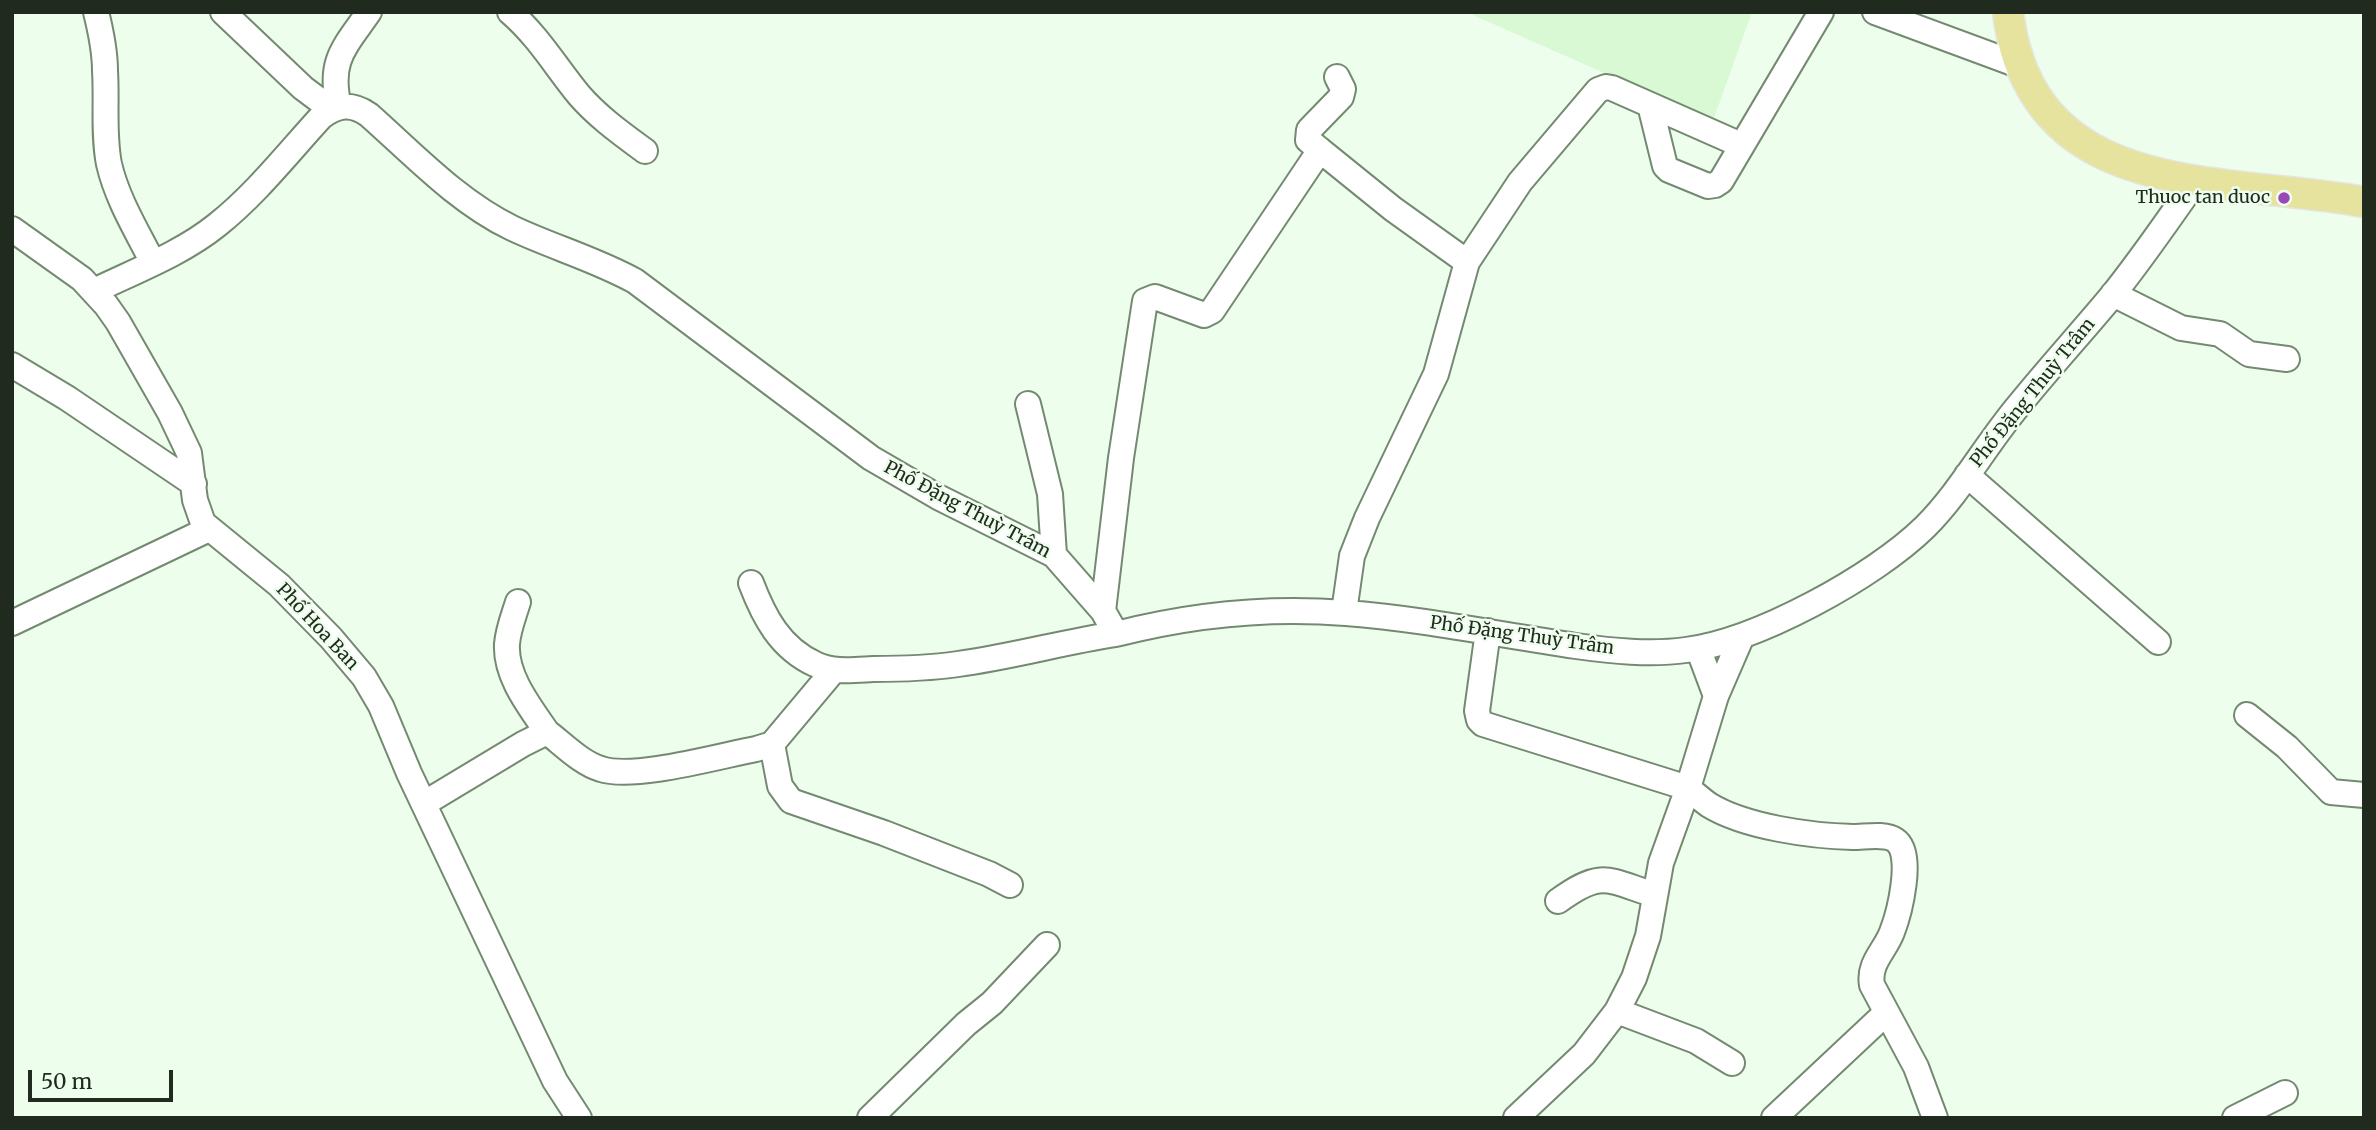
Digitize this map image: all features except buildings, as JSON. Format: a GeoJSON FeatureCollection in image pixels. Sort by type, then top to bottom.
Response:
{"type":"FeatureCollection","features":[{"type":"Feature","properties":{"kind":"main road"},"geometry":{"type":"LineString","coordinates":[[2008,12],[2013,43],[2021,66],[2040,103],[2067,131],[2117,161],[2195,182],[2364,201]]}},
{"type":"Feature","properties":{"kind":"street"},"geometry":{"type":"LineString","coordinates":[[96,12],[105,68],[109,164],[120,196],[153,263]]}},
{"type":"Feature","properties":{"kind":"street","name":"Phố Đặng Thuỳ Trâm"},"geometry":{"type":"LineString","coordinates":[[223,12],[303,88],[335,108],[354,107],[369,116],[452,188],[489,215],[512,228],[593,260],[635,281],[795,403],[882,464],[938,497],[1054,555],[1103,611],[1116,634],[1154,624],[1235,614],[1343,612],[1611,650],[1656,652],[1698,648],[1742,636],[1804,607],[1898,550],[1924,527],[1967,475],[2005,421],[2113,294],[2195,182]]}},
{"type":"Feature","properties":{"kind":"street"},"geometry":{"type":"LineString","coordinates":[[94,290],[190,244],[236,209],[335,108],[336,67],[346,44],[369,12]]}},
{"type":"Feature","properties":{"kind":"street"},"geometry":{"type":"LineString","coordinates":[[510,12],[533,35],[597,114],[645,151]]}},
{"type":"Feature","properties":{"kind":"street"},"geometry":{"type":"LineString","coordinates":[[1650,104],[1663,161],[1669,170],[1708,186],[1715,185],[1721,181],[1821,12]]}},
{"type":"Feature","properties":{"kind":"street"},"geometry":{"type":"LineString","coordinates":[[1875,12],[2021,66]]}},
{"type":"Feature","properties":{"kind":"street"},"geometry":{"type":"LineString","coordinates":[[1337,77],[1343,89],[1341,97],[1309,130],[1308,140],[1393,209],[1467,262]]}},
{"type":"Feature","properties":{"kind":"street"},"geometry":{"type":"LineString","coordinates":[[1343,612],[1352,556],[1367,518],[1436,374],[1467,262],[1520,182],[1598,90],[1612,88],[1741,145]]}},
{"type":"Feature","properties":{"kind":"street"},"geometry":{"type":"LineString","coordinates":[[1103,611],[1143,304],[1150,297],[1155,297],[1204,315],[1212,311],[1320,150]]}},
{"type":"Feature","properties":{"kind":"street"},"geometry":{"type":"LineString","coordinates":[[12,229],[94,290],[124,331],[189,453],[198,512],[209,529],[12,622]]}},
{"type":"Feature","properties":{"kind":"street"},"geometry":{"type":"LineString","coordinates":[[2113,294],[2181,328],[2220,334],[2249,354],[2287,359]]}},
{"type":"Feature","properties":{"kind":"street"},"geometry":{"type":"LineString","coordinates":[[12,365],[67,398],[194,484]]}},
{"type":"Feature","properties":{"kind":"street"},"geometry":{"type":"LineString","coordinates":[[1028,404],[1050,494],[1054,555]]}},
{"type":"Feature","properties":{"kind":"street"},"geometry":{"type":"LineString","coordinates":[[1967,475],[2158,642]]}},
{"type":"Feature","properties":{"kind":"street","name":"Phố Hoa Ban"},"geometry":{"type":"LineString","coordinates":[[209,529],[232,544],[279,585],[351,660],[373,691],[555,1081],[579,1118]]}},
{"type":"Feature","properties":{"kind":"street"},"geometry":{"type":"LineString","coordinates":[[751,583],[763,612],[783,641],[808,661],[834,670],[900,669],[959,664],[1116,634]]}},
{"type":"Feature","properties":{"kind":"street"},"geometry":{"type":"LineString","coordinates":[[518,602],[507,641],[507,655],[515,678],[529,706],[547,732],[598,769],[612,772],[655,769],[772,744],[834,670]]}},
{"type":"Feature","properties":{"kind":"street"},"geometry":{"type":"LineString","coordinates":[[1489,631],[1477,711],[1483,724],[1688,788],[1707,804],[1743,819],[1794,831],[1832,836],[1885,837],[1898,842],[1902,848],[1904,868],[1900,907],[1891,934],[1873,964],[1870,975],[1872,985],[1916,1067],[1935,1118]]}},
{"type":"Feature","properties":{"kind":"street"},"geometry":{"type":"LineString","coordinates":[[1516,1118],[1584,1054],[1617,1011],[1634,978],[1648,936],[1661,863],[1688,788],[1716,696],[1742,636]]}},
{"type":"Feature","properties":{"kind":"street"},"geometry":{"type":"LineString","coordinates":[[1698,648],[1716,696]]}},
{"type":"Feature","properties":{"kind":"street"},"geometry":{"type":"LineString","coordinates":[[2247,715],[2287,747],[2331,792],[2364,794]]}},
{"type":"Feature","properties":{"kind":"street"},"geometry":{"type":"LineString","coordinates":[[425,803],[513,749],[547,732]]}},
{"type":"Feature","properties":{"kind":"street"},"geometry":{"type":"LineString","coordinates":[[772,744],[780,786],[790,801],[895,838],[989,874],[1010,885]]}},
{"type":"Feature","properties":{"kind":"street"},"geometry":{"type":"LineString","coordinates":[[1558,901],[1579,886],[1600,879],[1655,895]]}},
{"type":"Feature","properties":{"kind":"street"},"geometry":{"type":"LineString","coordinates":[[870,1118],[966,1024],[992,1003],[1046,945]]}},
{"type":"Feature","properties":{"kind":"street"},"geometry":{"type":"LineString","coordinates":[[1617,1011],[1696,1041],[1732,1063]]}},
{"type":"Feature","properties":{"kind":"street"},"geometry":{"type":"LineString","coordinates":[[1774,1118],[1886,1013]]}},
{"type":"Feature","properties":{"kind":"street"},"geometry":{"type":"LineString","coordinates":[[2235,1118],[2284,1093]]}},
{"type":"Feature","properties":{"kind":"shaded area"},"geometry":{"type":"Polygon","coordinates":[[[1466,12],[1752,12],[1713,121],[1466,12]]]}},
{"type":"Feature","properties":{"kind":"place","name":"Thuoc tan duoc"},"geometry":{"type":"Point","coordinates":[2284,198]}}]}
